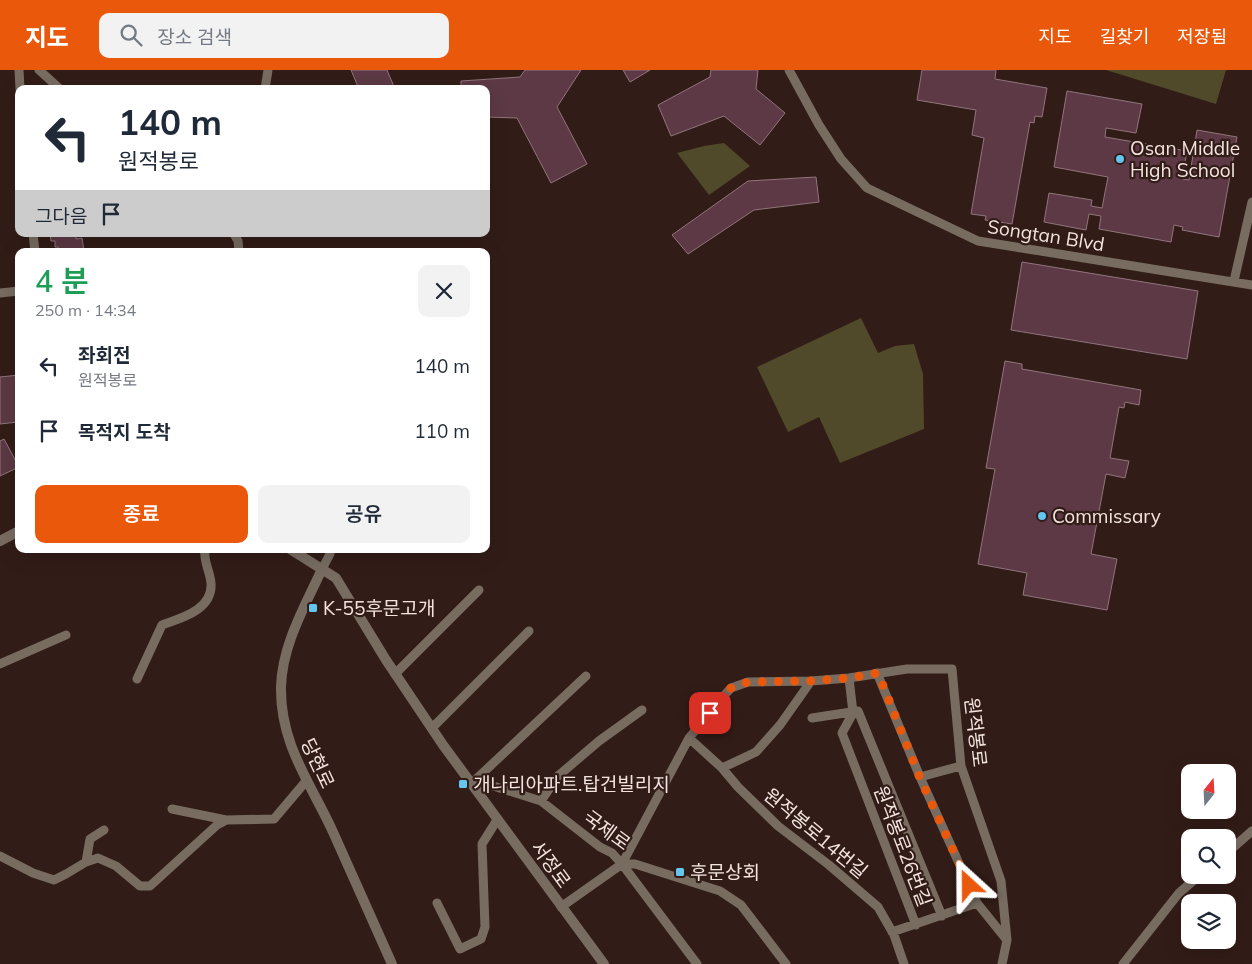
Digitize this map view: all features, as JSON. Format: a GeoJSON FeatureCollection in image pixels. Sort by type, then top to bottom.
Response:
{"type":"FeatureCollection","features":[{"type":"Feature","properties":{"kind":"street"},"geometry":{"type":"LineString","coordinates":[[19,70],[20,85]]}},
{"type":"Feature","properties":{"kind":"street"},"geometry":{"type":"LineString","coordinates":[[39,70],[56,85]]}},
{"type":"Feature","properties":{"kind":"street"},"geometry":{"type":"LineString","coordinates":[[266,85],[268,70]]}},
{"type":"Feature","properties":{"kind":"street","name":"Songtan Blvd"},"geometry":{"type":"LineString","coordinates":[[789,70],[840,159],[867,188],[978,241],[1252,285]]}},
{"type":"Feature","properties":{"kind":"street"},"geometry":{"type":"LineString","coordinates":[[1234,281],[1252,202]]}},
{"type":"Feature","properties":{"kind":"street"},"geometry":{"type":"LineString","coordinates":[[0,293],[15,291]]}},
{"type":"Feature","properties":{"kind":"street"},"geometry":{"type":"LineString","coordinates":[[0,541],[15,534]]}},
{"type":"Feature","properties":{"kind":"street"},"geometry":{"type":"LineString","coordinates":[[137,679],[162,625],[188,616],[200,608],[209,597],[211,584],[204,553]]}},
{"type":"Feature","properties":{"kind":"street","name":"서정로"},"geometry":{"type":"LineString","coordinates":[[296,553],[336,578],[395,674],[432,728],[561,908],[604,964]]}},
{"type":"Feature","properties":{"kind":"street"},"geometry":{"type":"LineString","coordinates":[[322,569],[330,553]]}},
{"type":"Feature","properties":{"kind":"street","name":"당현로"},"geometry":{"type":"LineString","coordinates":[[322,569],[296,623],[285,659],[281,685],[282,712],[287,738],[332,830],[392,964]]}},
{"type":"Feature","properties":{"kind":"street"},"geometry":{"type":"LineString","coordinates":[[395,674],[479,590]]}},
{"type":"Feature","properties":{"kind":"street"},"geometry":{"type":"LineString","coordinates":[[432,728],[529,631]]}},
{"type":"Feature","properties":{"kind":"street"},"geometry":{"type":"LineString","coordinates":[[0,664],[66,635]]}},
{"type":"Feature","properties":{"kind":"street","name":"원적봉로"},"geometry":{"type":"LineString","coordinates":[[561,908],[622,864],[689,738],[731,688],[748,682],[811,681],[849,678],[907,669],[952,669],[961,766],[1001,880],[1007,940],[1002,964]]}},
{"type":"Feature","properties":{"kind":"street"},"geometry":{"type":"LineString","coordinates":[[878,673],[920,778],[977,903],[1007,940]]}},
{"type":"Feature","properties":{"kind":"street"},"geometry":{"type":"LineString","coordinates":[[472,783],[586,676]]}},
{"type":"Feature","properties":{"kind":"street"},"geometry":{"type":"LineString","coordinates":[[812,718],[853,713],[849,678]]}},
{"type":"Feature","properties":{"kind":"street"},"geometry":{"type":"LineString","coordinates":[[722,768],[756,752],[780,725],[811,681]]}},
{"type":"Feature","properties":{"kind":"street"},"geometry":{"type":"LineString","coordinates":[[541,800],[558,776],[599,741],[642,710]]}},
{"type":"Feature","properties":{"kind":"street","name":"원적봉로26번길"},"geometry":{"type":"LineString","coordinates":[[858,711],[942,916],[916,925],[842,733],[853,713],[858,711]]}},
{"type":"Feature","properties":{"kind":"street","name":"원적봉로14번길"},"geometry":{"type":"LineString","coordinates":[[689,738],[722,768],[738,787],[778,826],[829,865],[878,907],[892,932],[904,964]]}},
{"type":"Feature","properties":{"kind":"street"},"geometry":{"type":"LineString","coordinates":[[920,778],[961,766]]}},
{"type":"Feature","properties":{"kind":"street"},"geometry":{"type":"LineString","coordinates":[[172,809],[226,820],[274,819],[307,780]]}},
{"type":"Feature","properties":{"kind":"street","name":"국제로"},"geometry":{"type":"LineString","coordinates":[[472,783],[490,785],[541,800],[600,847],[612,853],[622,864],[635,864],[720,891],[741,906],[786,964]]}},
{"type":"Feature","properties":{"kind":"street"},"geometry":{"type":"LineString","coordinates":[[0,856],[33,874],[54,880],[86,862],[98,858],[116,866],[140,886],[150,886],[217,825],[226,820]]}},
{"type":"Feature","properties":{"kind":"street"},"geometry":{"type":"LineString","coordinates":[[437,903],[460,949],[481,939],[485,927],[482,844],[497,820]]}},
{"type":"Feature","properties":{"kind":"street"},"geometry":{"type":"LineString","coordinates":[[86,862],[90,839],[104,830]]}},
{"type":"Feature","properties":{"kind":"street"},"geometry":{"type":"LineString","coordinates":[[1236,845],[1252,831]]}},
{"type":"Feature","properties":{"kind":"street"},"geometry":{"type":"LineString","coordinates":[[622,864],[697,964]]}},
{"type":"Feature","properties":{"kind":"street"},"geometry":{"type":"LineString","coordinates":[[1122,964],[1179,893],[1190,884]]}},
{"type":"Feature","properties":{"kind":"street"},"geometry":{"type":"LineString","coordinates":[[942,916],[977,903]]}},
{"type":"Feature","properties":{"kind":"street"},"geometry":{"type":"LineString","coordinates":[[892,932],[916,925]]}},
{"type":"Feature","properties":{"kind":"shaded area"},"geometry":{"type":"Polygon","coordinates":[[[1106,70],[1226,70],[1216,104],[1106,70]]]}},
{"type":"Feature","properties":{"kind":"shaded area"},"geometry":{"type":"Polygon","coordinates":[[[724,143],[750,166],[709,195],[677,153],[724,143]]]}},
{"type":"Feature","properties":{"kind":"shaded area"},"geometry":{"type":"Polygon","coordinates":[[[861,318],[878,353],[895,346],[914,344],[923,374],[924,429],[840,463],[819,417],[788,432],[757,367],[861,318]]]}},
{"type":"Feature","properties":{"kind":"building"},"geometry":{"type":"Polygon","coordinates":[[[351,70],[387,70],[393,85],[357,85],[351,70]]]}},
{"type":"Feature","properties":{"kind":"building"},"geometry":{"type":"Polygon","coordinates":[[[525,70],[581,70],[557,107],[587,164],[551,183],[517,118],[490,117],[490,85],[461,85],[461,81],[520,77],[525,70]]]}},
{"type":"Feature","properties":{"kind":"building"},"geometry":{"type":"Polygon","coordinates":[[[623,70],[650,70],[630,82],[623,70]]]}},
{"type":"Feature","properties":{"kind":"building"},"geometry":{"type":"Polygon","coordinates":[[[711,70],[758,70],[756,89],[785,113],[760,145],[724,116],[671,136],[658,105],[710,77],[711,70]]]}},
{"type":"Feature","properties":{"kind":"building"},"geometry":{"type":"Polygon","coordinates":[[[922,70],[996,70],[995,79],[1047,88],[1042,117],[1035,116],[1034,123],[1030,122],[1012,224],[985,220],[986,216],[971,214],[984,138],[972,135],[976,110],[917,100],[922,70]]]}},
{"type":"Feature","properties":{"kind":"building","name":"Osan Middle High School"},"geometry":{"type":"Polygon","coordinates":[[[1067,91],[1142,104],[1136,133],[1106,128],[1105,137],[1187,151],[1182,179],[1189,180],[1197,130],[1237,137],[1219,237],[1182,230],[1183,227],[1174,225],[1171,242],[1099,229],[1101,216],[1089,214],[1086,230],[1044,222],[1049,193],[1092,200],[1091,206],[1102,208],[1108,177],[1054,167],[1067,91]]]}},
{"type":"Feature","properties":{"kind":"building"},"geometry":{"type":"Polygon","coordinates":[[[816,177],[819,202],[754,210],[688,254],[672,235],[748,181],[816,177]]]}},
{"type":"Feature","properties":{"kind":"building"},"geometry":{"type":"Polygon","coordinates":[[[50,237],[82,238],[84,248],[58,248],[55,247],[55,241],[51,241],[50,237]]]}},
{"type":"Feature","properties":{"kind":"building"},"geometry":{"type":"Polygon","coordinates":[[[1022,262],[1198,291],[1187,359],[1011,330],[1022,262]]]}},
{"type":"Feature","properties":{"kind":"building","name":"Commissary"},"geometry":{"type":"Polygon","coordinates":[[[1005,361],[1022,364],[1022,369],[1141,390],[1139,405],[1125,402],[1124,408],[1119,407],[1110,458],[1129,461],[1125,478],[1106,474],[1091,554],[1117,559],[1107,610],[1023,595],[1027,573],[978,564],[995,469],[986,468],[1005,361]]]}},
{"type":"Feature","properties":{"kind":"building"},"geometry":{"type":"Polygon","coordinates":[[[15,375],[15,422],[0,424],[0,377],[15,375]]]}},
{"type":"Feature","properties":{"kind":"building"},"geometry":{"type":"Polygon","coordinates":[[[4,439],[15,460],[15,469],[0,476],[0,441],[4,439]]]}},
{"type":"Feature","properties":{"kind":"place","name":"Osan Middle High School"},"geometry":{"type":"Point","coordinates":[1120,159]}},
{"type":"Feature","properties":{"kind":"place","name":"Commissary"},"geometry":{"type":"Point","coordinates":[1042,516]}},
{"type":"Feature","properties":{"kind":"place","name":"K-55후문고개"},"geometry":{"type":"Point","coordinates":[313,608]}},
{"type":"Feature","properties":{"kind":"place","name":"개나리아파트.탑건빌리지"},"geometry":{"type":"Point","coordinates":[463,784]}},
{"type":"Feature","properties":{"kind":"place","name":"후문상회"},"geometry":{"type":"Point","coordinates":[680,872]}},
{"type":"Feature","properties":{"kind":"route"},"geometry":{"type":"LineString","coordinates":[[710,713],[731,688],[748,682],[811,681],[849,678],[878,673],[920,778],[969,885]]}}]}
